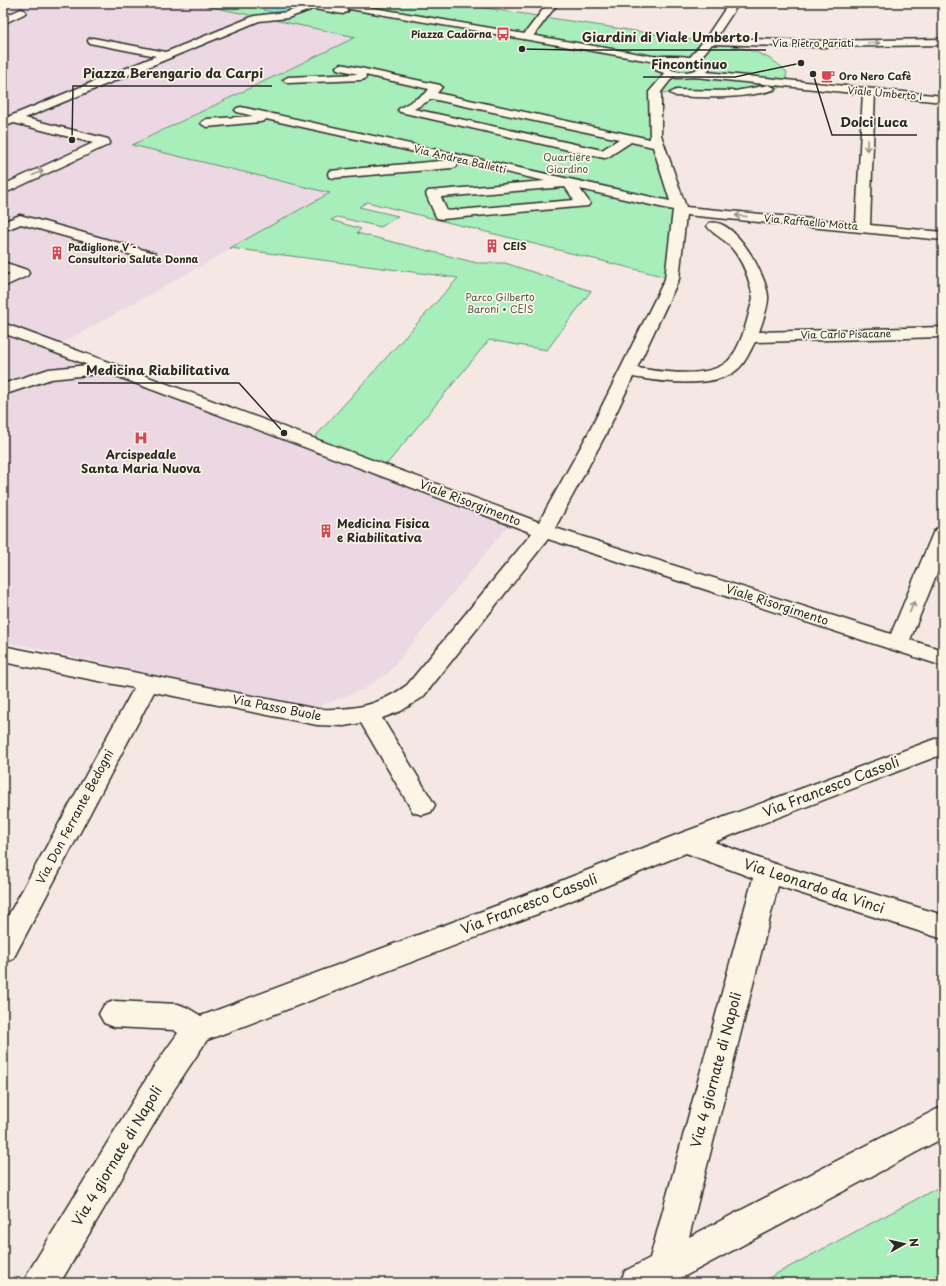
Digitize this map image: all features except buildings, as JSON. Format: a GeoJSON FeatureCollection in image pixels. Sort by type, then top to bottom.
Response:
{"type":"FeatureCollection","features":[{"type":"Feature","properties":{"kind":"street"},"geometry":{"type":"LineString","coordinates":[[297,3],[667,67],[692,61],[709,41],[734,3]]}},
{"type":"Feature","properties":{"kind":"street"},"geometry":{"type":"LineString","coordinates":[[329,3],[527,38],[667,67]]}},
{"type":"Feature","properties":{"kind":"street"},"geometry":{"type":"LineString","coordinates":[[527,38],[553,3]]}},
{"type":"Feature","properties":{"kind":"street"},"geometry":{"type":"LineString","coordinates":[[8,121],[167,55],[256,14],[293,14],[307,8]]}},
{"type":"Feature","properties":{"kind":"street"},"geometry":{"type":"LineString","coordinates":[[3,21],[21,12]]}},
{"type":"Feature","properties":{"kind":"street"},"geometry":{"type":"LineString","coordinates":[[93,41],[167,55]]}},
{"type":"Feature","properties":{"kind":"street","name":"Via Pietro Pariati"},"geometry":{"type":"LineString","coordinates":[[709,41],[816,44],[943,42]]}},
{"type":"Feature","properties":{"kind":"street","name":"Viale Umberto I"},"geometry":{"type":"LineString","coordinates":[[692,61],[704,66],[755,79]]}},
{"type":"Feature","properties":{"kind":"street"},"geometry":{"type":"LineString","coordinates":[[694,74],[704,70],[704,66]]}},
{"type":"Feature","properties":{"kind":"street"},"geometry":{"type":"LineString","coordinates":[[667,67],[654,92],[655,135],[679,209]]}},
{"type":"Feature","properties":{"kind":"street","name":"Viale Umberto I"},"geometry":{"type":"LineString","coordinates":[[667,67],[694,74],[943,99]]}},
{"type":"Feature","properties":{"kind":"street"},"geometry":{"type":"LineString","coordinates":[[329,78],[345,68],[380,81]]}},
{"type":"Feature","properties":{"kind":"street"},"geometry":{"type":"LineString","coordinates":[[288,80],[329,78],[380,81],[436,88],[430,96],[404,110],[604,154],[630,136]]}},
{"type":"Feature","properties":{"kind":"street"},"geometry":{"type":"LineString","coordinates":[[676,93],[721,95],[758,92],[769,88]]}},
{"type":"Feature","properties":{"kind":"street"},"geometry":{"type":"LineString","coordinates":[[863,227],[869,92]]}},
{"type":"Feature","properties":{"kind":"street"},"geometry":{"type":"LineString","coordinates":[[430,96],[630,136],[658,144]]}},
{"type":"Feature","properties":{"kind":"street","name":"Via Andrea Balletti"},"geometry":{"type":"LineString","coordinates":[[241,110],[679,209]]}},
{"type":"Feature","properties":{"kind":"street"},"geometry":{"type":"LineString","coordinates":[[207,123],[276,118]]}},
{"type":"Feature","properties":{"kind":"street"},"geometry":{"type":"LineString","coordinates":[[3,190],[104,142],[37,124],[8,121]]}},
{"type":"Feature","properties":{"kind":"street"},"geometry":{"type":"LineString","coordinates":[[16,133],[37,124]]}},
{"type":"Feature","properties":{"kind":"street"},"geometry":{"type":"LineString","coordinates":[[334,174],[474,162]]}},
{"type":"Feature","properties":{"kind":"street"},"geometry":{"type":"LineString","coordinates":[[569,183],[583,203],[442,215],[433,194],[441,193],[569,183]]}},
{"type":"Feature","properties":{"kind":"street","name":"Via Raffaello Motta"},"geometry":{"type":"LineString","coordinates":[[679,209],[943,236]]}},
{"type":"Feature","properties":{"kind":"street","name":"Via Passo Buole"},"geometry":{"type":"LineString","coordinates":[[3,654],[317,717],[343,718],[368,715],[393,706],[404,700],[415,691],[544,531],[598,432],[672,279],[679,209]]}},
{"type":"Feature","properties":{"kind":"street"},"geometry":{"type":"LineString","coordinates":[[3,227],[20,219],[150,256]]}},
{"type":"Feature","properties":{"kind":"street"},"geometry":{"type":"LineString","coordinates":[[628,371],[675,378],[701,376],[720,372],[731,367],[735,363],[750,337],[761,298],[759,288],[745,254],[734,240],[714,226]]}},
{"type":"Feature","properties":{"kind":"street"},"geometry":{"type":"LineString","coordinates":[[3,266],[22,273],[3,283]]}},
{"type":"Feature","properties":{"kind":"street","name":"Viale Risorgimento"},"geometry":{"type":"LineString","coordinates":[[3,328],[544,531],[943,658]]}},
{"type":"Feature","properties":{"kind":"street","name":"Via Carlo Pisacane"},"geometry":{"type":"LineString","coordinates":[[750,337],[943,332]]}},
{"type":"Feature","properties":{"kind":"street"},"geometry":{"type":"LineString","coordinates":[[3,390],[49,374],[110,368]]}},
{"type":"Feature","properties":{"kind":"street"},"geometry":{"type":"LineString","coordinates":[[898,643],[943,533]]}},
{"type":"Feature","properties":{"kind":"street","name":"Via Don Ferrante Bedogni"},"geometry":{"type":"LineString","coordinates":[[3,951],[148,683]]}},
{"type":"Feature","properties":{"kind":"street"},"geometry":{"type":"LineString","coordinates":[[368,715],[422,805]]}},
{"type":"Feature","properties":{"kind":"street","name":"Via Francesco Cassoli"},"geometry":{"type":"LineString","coordinates":[[197,1031],[543,900],[685,842],[943,745]]}},
{"type":"Feature","properties":{"kind":"street","name":"Via Leonardo da Vinci"},"geometry":{"type":"LineString","coordinates":[[685,842],[768,872],[943,928]]}},
{"type":"Feature","properties":{"kind":"street","name":"Via 4 giornate di Napoli"},"geometry":{"type":"LineString","coordinates":[[650,1276],[768,872]]}},
{"type":"Feature","properties":{"kind":"street"},"geometry":{"type":"LineString","coordinates":[[114,1014],[178,1017],[187,1022],[197,1031]]}},
{"type":"Feature","properties":{"kind":"street","name":"Via 4 giornate di Napoli"},"geometry":{"type":"LineString","coordinates":[[41,1283],[164,1078],[197,1031]]}},
{"type":"Feature","properties":{"kind":"street","name":"Via 4 giornate di Napoli"},"geometry":{"type":"LineString","coordinates":[[650,1276],[943,1121]]}},
{"type":"Feature","properties":{"kind":"shaded area","name":"Arcispedale Santa Maria Nuova"},"geometry":{"type":"Polygon","coordinates":[[[3,3],[192,3],[357,36],[133,144],[332,193],[48,351],[509,524],[389,672],[364,689],[312,709],[3,641],[3,3]]]}},
{"type":"Feature","properties":{"kind":"green space"},"geometry":{"type":"Polygon","coordinates":[[[192,3],[453,3],[739,47],[765,56],[787,72],[785,84],[775,91],[763,94],[734,97],[692,96],[650,91],[674,210],[666,277],[367,202],[359,207],[398,216],[381,227],[337,217],[331,220],[361,229],[357,233],[477,263],[505,263],[591,291],[547,350],[489,340],[386,465],[314,438],[458,278],[230,248],[330,193],[132,145],[356,37],[192,3]]]}},
{"type":"Feature","properties":{"kind":"green space"},"geometry":{"type":"Polygon","coordinates":[[[943,1185],[943,1283],[759,1283],[943,1185]]]}},
{"type":"Feature","properties":{"kind":"water"},"geometry":{"type":"Polygon","coordinates":[[[286,6],[293,10],[280,14],[263,10],[266,7],[286,6]]]}},
{"type":"Feature","properties":{"kind":"place","name":"Piazza Cadorna"},"geometry":{"type":"Point","coordinates":[503,34]}},
{"type":"Feature","properties":{"kind":"place","name":"Giardini di Viale Umberto I"},"geometry":{"type":"Point","coordinates":[522,49]}},
{"type":"Feature","properties":{"kind":"place","name":"Fincontinuo"},"geometry":{"type":"Point","coordinates":[801,63]}},
{"type":"Feature","properties":{"kind":"place","name":"Dolci Luca"},"geometry":{"type":"Point","coordinates":[813,74]}},
{"type":"Feature","properties":{"kind":"place","name":"Oro Nero Cafè"},"geometry":{"type":"Point","coordinates":[828,76]}},
{"type":"Feature","properties":{"kind":"place","name":"Piazza Berengario da Carpi"},"geometry":{"type":"Point","coordinates":[72,140]}},
{"type":"Feature","properties":{"kind":"place","name":"CEIS"},"geometry":{"type":"Point","coordinates":[492,246]}},
{"type":"Feature","properties":{"kind":"place","name":"Padiglione V - Consultorio Salute Donna"},"geometry":{"type":"Point","coordinates":[57,253]}},
{"type":"Feature","properties":{"kind":"place","name":"Medicina Riabilitativa"},"geometry":{"type":"Point","coordinates":[284,433]}},
{"type":"Feature","properties":{"kind":"place","name":"Arcispedale Santa Maria Nuova"},"geometry":{"type":"Point","coordinates":[141,438]}},
{"type":"Feature","properties":{"kind":"place","name":"Medicina Fisica e Riabilitativa"},"geometry":{"type":"Point","coordinates":[326,531]}},
{"type":"Feature","properties":{"kind":"park label","name":"Quartiere Giardino"},"geometry":{"type":"Point","coordinates":[567,162]}},
{"type":"Feature","properties":{"kind":"park label","name":"Parco Gilberto Baroni • CEIS"},"geometry":{"type":"Point","coordinates":[500,302]}}]}
